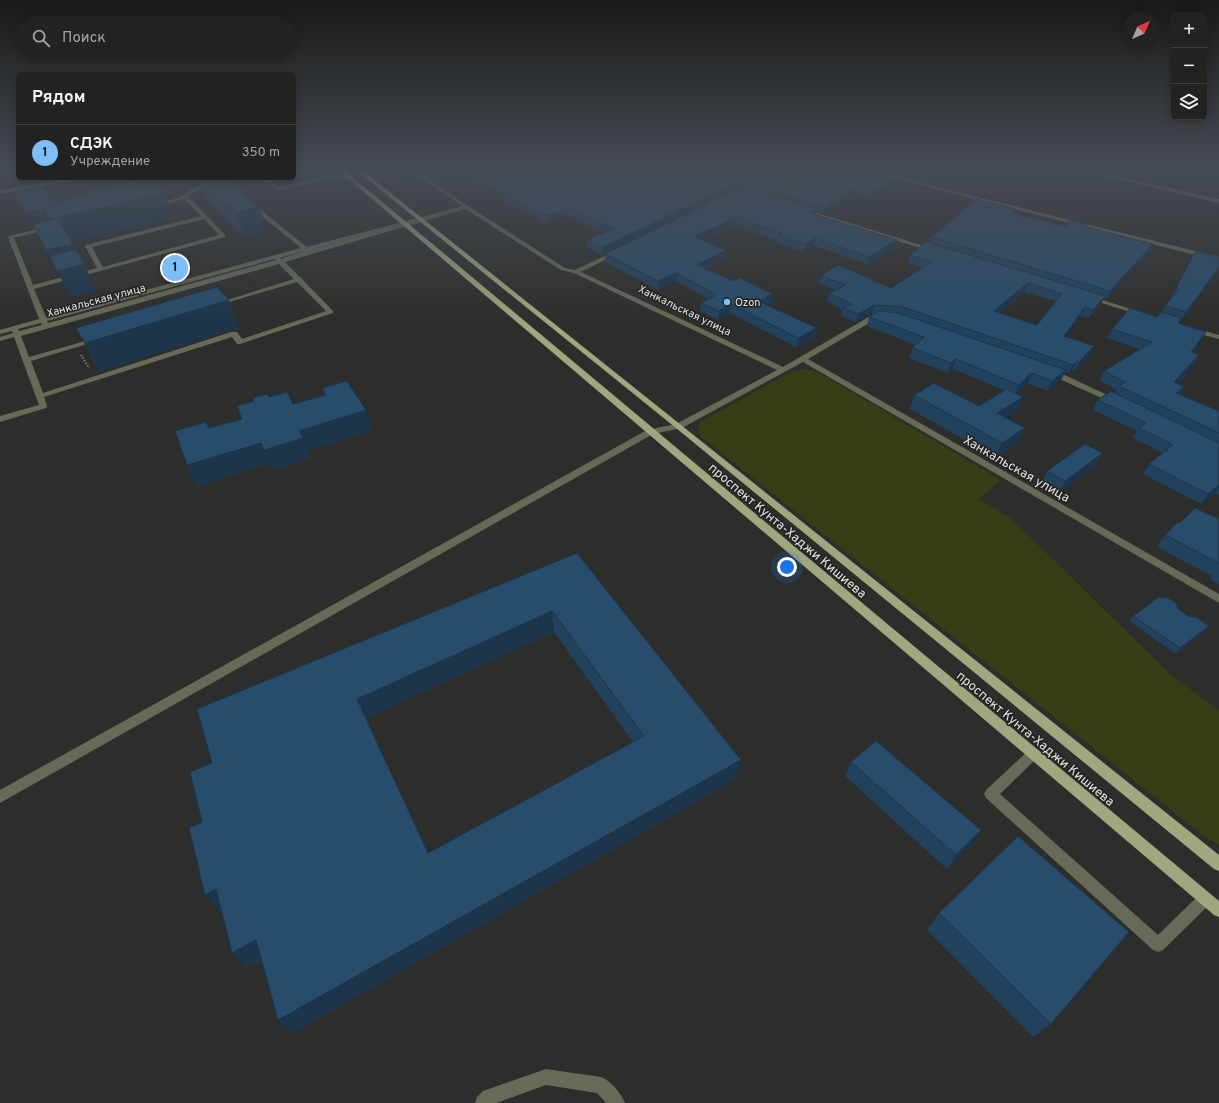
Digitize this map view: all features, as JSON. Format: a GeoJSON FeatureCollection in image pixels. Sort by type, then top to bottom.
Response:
{"type":"FeatureCollection","features":[{"type":"Feature","properties":{"kind":"main road","name":"проспект Кунта-Хаджи Кишиева"},"geometry":{"type":"LineString","coordinates":[[404,221],[650,432],[1219,910]]}},
{"type":"Feature","properties":{"kind":"main road","name":"проспект Кунта-Хаджи Кишиева"},"geometry":{"type":"LineString","coordinates":[[424,221],[679,426],[1219,864]]}},
{"type":"Feature","properties":{"kind":"street"},"geometry":{"type":"LineString","coordinates":[[101,269],[88,246],[187,221]]}},
{"type":"Feature","properties":{"kind":"street"},"geometry":{"type":"LineString","coordinates":[[31,288],[223,236],[209,221]]}},
{"type":"Feature","properties":{"kind":"street"},"geometry":{"type":"LineString","coordinates":[[271,221],[307,251]]}},
{"type":"Feature","properties":{"kind":"street","name":"Ханкальская улица"},"geometry":{"type":"LineString","coordinates":[[0,339],[16,331],[44,323],[416,221]]}},
{"type":"Feature","properties":{"kind":"street","name":"Ханкальская улица"},"geometry":{"type":"LineString","coordinates":[[487,221],[553,264],[563,269],[576,272],[783,370]]}},
{"type":"Feature","properties":{"kind":"street"},"geometry":{"type":"LineString","coordinates":[[840,221],[939,252]]}},
{"type":"Feature","properties":{"kind":"street"},"geometry":{"type":"LineString","coordinates":[[1069,221],[1219,259]]}},
{"type":"Feature","properties":{"kind":"street"},"geometry":{"type":"LineString","coordinates":[[44,323],[11,237],[57,227]]}},
{"type":"Feature","properties":{"kind":"street"},"geometry":{"type":"LineString","coordinates":[[576,272],[625,249]]}},
{"type":"Feature","properties":{"kind":"street"},"geometry":{"type":"LineString","coordinates":[[40,396],[234,334],[240,342],[331,312],[300,279],[278,259]]}},
{"type":"Feature","properties":{"kind":"street"},"geometry":{"type":"LineString","coordinates":[[206,307],[300,279]]}},
{"type":"Feature","properties":{"kind":"street"},"geometry":{"type":"LineString","coordinates":[[1083,296],[1151,317]]}},
{"type":"Feature","properties":{"kind":"street"},"geometry":{"type":"LineString","coordinates":[[0,797],[650,432],[679,426],[803,359],[875,317],[890,318]]}},
{"type":"Feature","properties":{"kind":"street"},"geometry":{"type":"LineString","coordinates":[[1181,326],[1219,337]]}},
{"type":"Feature","properties":{"kind":"street","name":"Ханкальская улица"},"geometry":{"type":"LineString","coordinates":[[0,332],[16,331]]}},
{"type":"Feature","properties":{"kind":"street"},"geometry":{"type":"LineString","coordinates":[[0,419],[43,406],[16,331]]}},
{"type":"Feature","properties":{"kind":"street"},"geometry":{"type":"LineString","coordinates":[[27,360],[107,336]]}},
{"type":"Feature","properties":{"kind":"street","name":"Ханкальская улица"},"geometry":{"type":"LineString","coordinates":[[803,359],[1219,599]]}},
{"type":"Feature","properties":{"kind":"street"},"geometry":{"type":"LineString","coordinates":[[1042,369],[1064,376],[1120,404]]}},
{"type":"Feature","properties":{"kind":"street"},"geometry":{"type":"LineString","coordinates":[[1033,754],[991,794],[1158,945],[1205,899]]}},
{"type":"Feature","properties":{"kind":"street"},"geometry":{"type":"LineString","coordinates":[[484,1103],[489,1097],[546,1077],[601,1085],[617,1103]]}},
{"type":"Feature","properties":{"kind":"green space"},"geometry":{"type":"Polygon","coordinates":[[[805,369],[816,371],[1001,480],[979,499],[1011,518],[1171,675],[1219,710],[1219,845],[1205,837],[699,435],[697,430],[700,422],[793,371],[805,369]]]}},
{"type":"Feature","properties":{"kind":"building"},"geometry":{"type":"Polygon","coordinates":[[[44,221],[60,221],[72,244],[46,250],[33,224],[44,221]]]}},
{"type":"Feature","properties":{"kind":"building"},"geometry":{"type":"Polygon","coordinates":[[[597,221],[656,221],[603,247],[587,240],[614,229],[597,221]]]}},
{"type":"Feature","properties":{"kind":"building"},"geometry":{"type":"Polygon","coordinates":[[[672,221],[727,221],[694,237],[726,250],[697,265],[733,281],[740,278],[773,294],[758,301],[817,328],[798,338],[731,304],[719,311],[701,303],[716,295],[677,273],[658,281],[605,254],[672,221]]]}},
{"type":"Feature","properties":{"kind":"building"},"geometry":{"type":"Polygon","coordinates":[[[749,221],[837,221],[897,240],[869,257],[816,238],[806,244],[778,235],[782,233],[749,221]]]}},
{"type":"Feature","properties":{"kind":"building"},"geometry":{"type":"Polygon","coordinates":[[[950,221],[1046,221],[1065,226],[1069,221],[1075,221],[1088,225],[1086,227],[1153,244],[1110,291],[931,237],[950,221]]]}},
{"type":"Feature","properties":{"kind":"building"},"geometry":{"type":"Polygon","coordinates":[[[926,242],[1105,296],[1093,310],[1085,307],[1064,336],[1094,346],[1079,362],[1077,361],[1073,365],[903,307],[874,305],[858,314],[843,308],[852,304],[829,293],[846,285],[821,276],[838,265],[891,288],[932,262],[910,255],[926,242]],[[1028,283],[994,311],[1037,325],[1062,294],[1028,283]]]}},
{"type":"Feature","properties":{"kind":"building"},"geometry":{"type":"Polygon","coordinates":[[[76,249],[84,264],[57,271],[50,256],[76,249]]]}},
{"type":"Feature","properties":{"kind":"building"},"geometry":{"type":"Polygon","coordinates":[[[1195,252],[1219,258],[1219,267],[1186,312],[1165,306],[1179,289],[1176,288],[1195,252]]]}},
{"type":"Feature","properties":{"kind":"building"},"geometry":{"type":"Polygon","coordinates":[[[217,287],[229,300],[85,343],[76,328],[217,287]]]}},
{"type":"Feature","properties":{"kind":"building"},"geometry":{"type":"Polygon","coordinates":[[[1130,308],[1157,317],[1161,312],[1181,318],[1178,323],[1206,332],[1191,352],[1199,355],[1174,382],[1184,387],[1176,393],[1219,411],[1219,433],[1119,386],[1125,382],[1104,371],[1152,342],[1112,329],[1130,308]]]}},
{"type":"Feature","properties":{"kind":"building"},"geometry":{"type":"Polygon","coordinates":[[[879,311],[898,313],[1066,370],[1052,381],[1031,373],[1019,385],[956,359],[951,363],[912,348],[924,337],[869,317],[879,311]]]}},
{"type":"Feature","properties":{"kind":"building"},"geometry":{"type":"Polygon","coordinates":[[[347,381],[366,410],[299,431],[303,438],[264,450],[261,443],[187,465],[175,431],[206,422],[209,428],[242,419],[237,406],[254,401],[253,398],[267,394],[269,397],[287,392],[293,404],[326,395],[322,388],[347,381]]]}},
{"type":"Feature","properties":{"kind":"building"},"geometry":{"type":"Polygon","coordinates":[[[934,383],[979,406],[1007,389],[1023,397],[997,413],[1025,428],[1002,443],[914,395],[934,383]]]}},
{"type":"Feature","properties":{"kind":"building"},"geometry":{"type":"Polygon","coordinates":[[[1111,391],[1219,443],[1219,485],[1208,494],[1149,464],[1173,445],[1139,428],[1146,423],[1098,400],[1111,391]]]}},
{"type":"Feature","properties":{"kind":"building"},"geometry":{"type":"Polygon","coordinates":[[[1085,444],[1103,453],[1065,481],[1047,471],[1085,444]]]}},
{"type":"Feature","properties":{"kind":"building"},"geometry":{"type":"Polygon","coordinates":[[[1195,508],[1219,519],[1219,563],[1165,535],[1195,508]]]}},
{"type":"Feature","properties":{"kind":"building"},"geometry":{"type":"Polygon","coordinates":[[[577,553],[741,760],[278,1020],[256,940],[232,953],[216,889],[205,895],[189,828],[202,822],[190,772],[212,763],[197,709],[577,553]],[[552,611],[357,699],[428,853],[644,736],[552,611]]]}},
{"type":"Feature","properties":{"kind":"building"},"geometry":{"type":"Polygon","coordinates":[[[1159,597],[1168,598],[1176,603],[1178,609],[1188,616],[1196,617],[1209,626],[1180,648],[1133,616],[1159,597]]]}},
{"type":"Feature","properties":{"kind":"building"},"geometry":{"type":"Polygon","coordinates":[[[876,741],[981,830],[956,855],[851,762],[876,741]]]}},
{"type":"Feature","properties":{"kind":"building"},"geometry":{"type":"Polygon","coordinates":[[[1018,836],[1129,932],[1051,1024],[939,913],[1018,836]]]}},
{"type":"Feature","properties":{"kind":"place","name":"СДЭК"},"geometry":{"type":"Point","coordinates":[175,268]}},
{"type":"Feature","properties":{"kind":"place","name":"Ozon"},"geometry":{"type":"Point","coordinates":[727,302]}}]}
